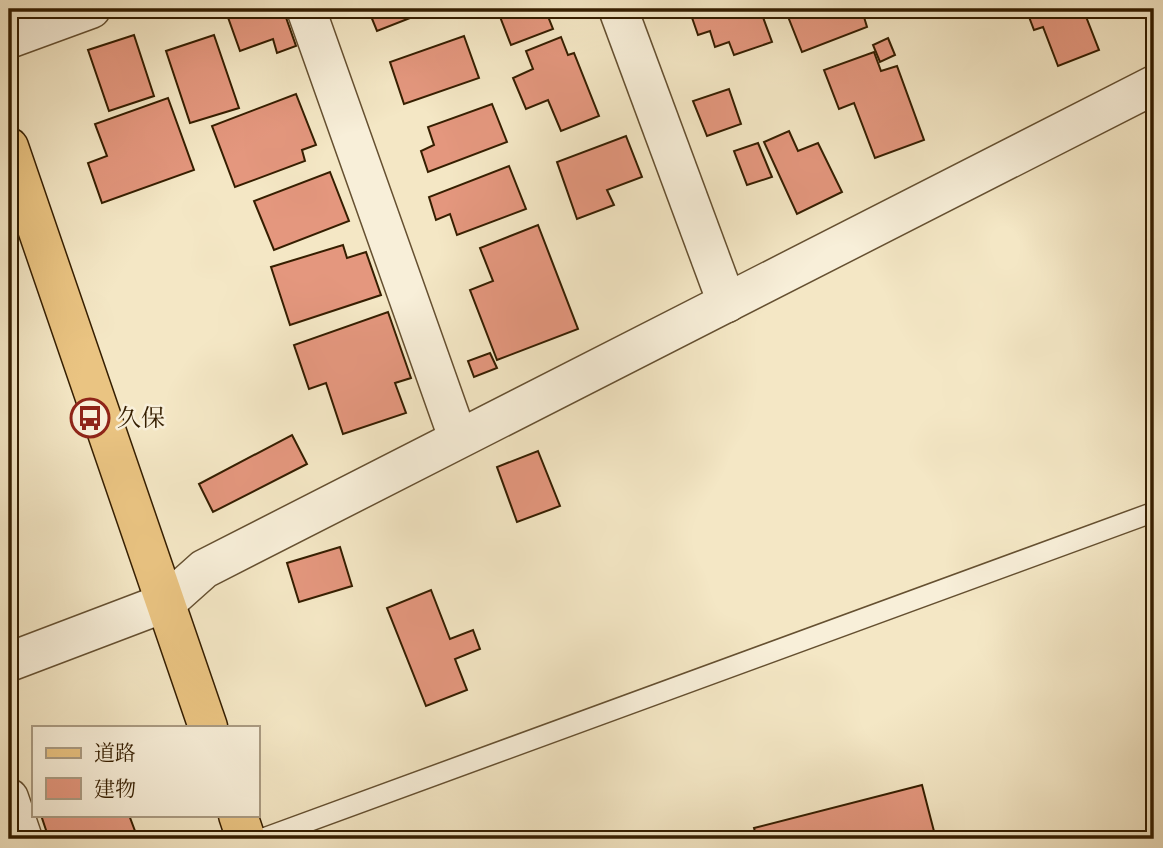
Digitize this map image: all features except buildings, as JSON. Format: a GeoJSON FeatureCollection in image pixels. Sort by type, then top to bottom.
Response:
{"type":"FeatureCollection","features":[{"type":"Feature","properties":{"kind":"main road"},"geometry":{"type":"LineString","coordinates":[[9,147],[208,726]]}},
{"type":"Feature","properties":{"kind":"main road"},"geometry":{"type":"LineString","coordinates":[[238,816],[246,839]]}},
{"type":"Feature","properties":{"kind":"street"},"geometry":{"type":"LineString","coordinates":[[9,39],[91,9]]}},
{"type":"Feature","properties":{"kind":"street"},"geometry":{"type":"LineString","coordinates":[[306,9],[458,438]]}},
{"type":"Feature","properties":{"kind":"street"},"geometry":{"type":"LineString","coordinates":[[618,9],[727,303]]}},
{"type":"Feature","properties":{"kind":"street"},"geometry":{"type":"LineString","coordinates":[[9,662],[167,602],[204,569],[1154,85]]}},
{"type":"Feature","properties":{"kind":"street"},"geometry":{"type":"LineString","coordinates":[[9,798],[23,839]]}},
{"type":"Feature","properties":{"kind":"lane"},"geometry":{"type":"LineString","coordinates":[[261,839],[1154,512]]}},
{"type":"Feature","properties":{"kind":"place","name":"久保"},"geometry":{"type":"Point","coordinates":[90,418]}}]}
